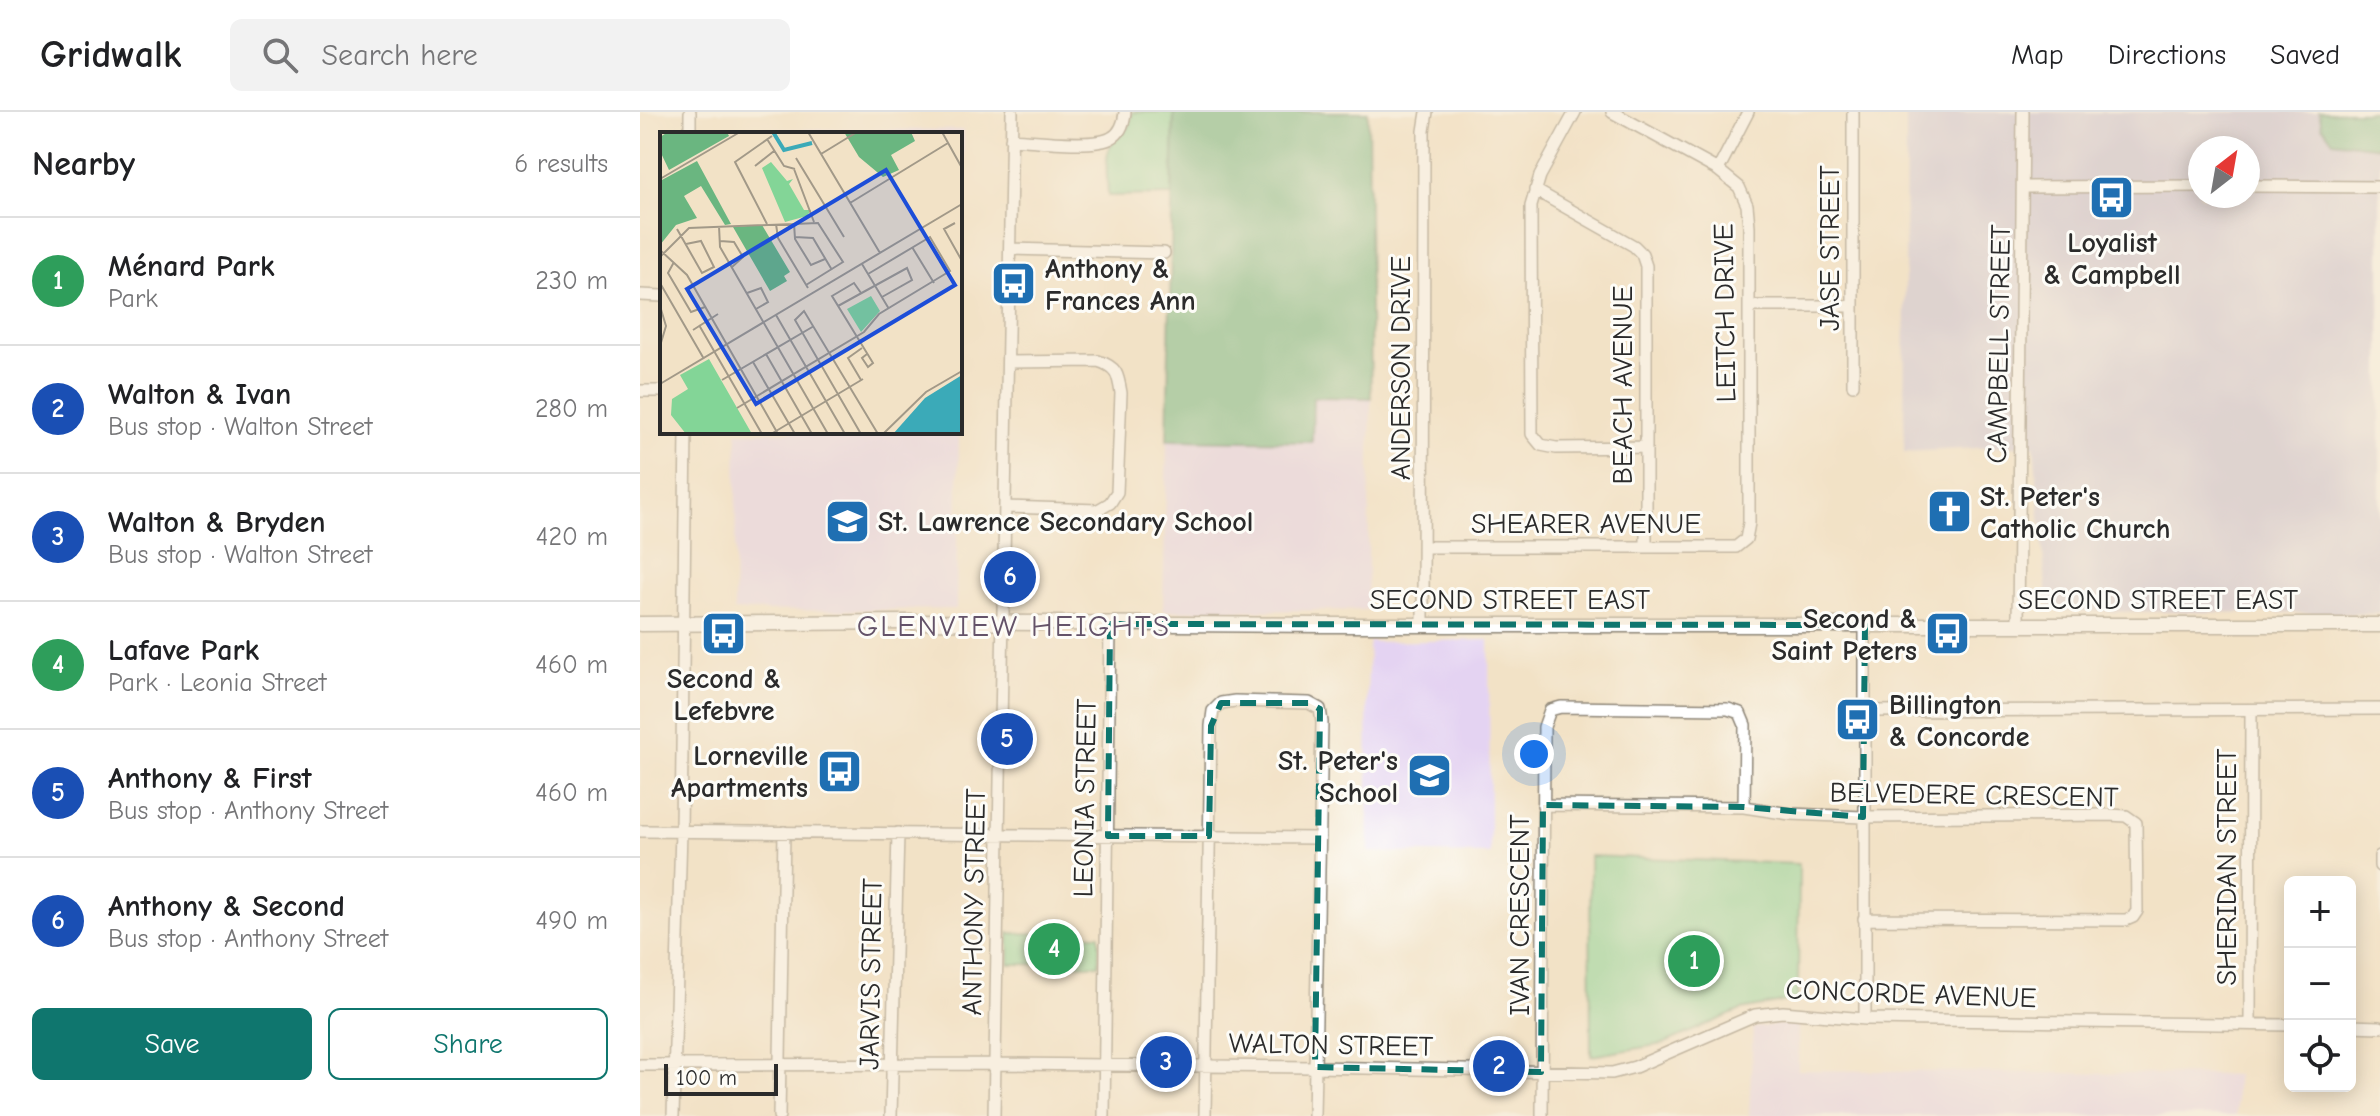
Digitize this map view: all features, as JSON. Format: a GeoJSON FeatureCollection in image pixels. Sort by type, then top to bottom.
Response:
{"type":"FeatureCollection","features":[{"type":"Feature","properties":{"kind":"main road","name":"SECOND STREET EAST"},"geometry":{"type":"LineString","coordinates":[[640,624],[2380,625]]}},
{"type":"Feature","properties":{"kind":"street","name":"ANTHONY STREET"},"geometry":{"type":"LineString","coordinates":[[994,1116],[1012,112]]}},
{"type":"Feature","properties":{"kind":"street"},"geometry":{"type":"LineString","coordinates":[[1011,139],[1095,143],[1111,139],[1122,128],[1125,112]]}},
{"type":"Feature","properties":{"kind":"street","name":"ANDERSON DRIVE"},"geometry":{"type":"LineString","coordinates":[[1423,624],[1424,131],[1427,112]]}},
{"type":"Feature","properties":{"kind":"street"},"geometry":{"type":"LineString","coordinates":[[1575,112],[1540,176],[1531,206],[1532,434],[1541,445],[1556,448],[1646,447]]}},
{"type":"Feature","properties":{"kind":"street","name":"LEITCH DRIVE"},"geometry":{"type":"LineString","coordinates":[[1612,112],[1718,170],[1739,187],[1747,205],[1750,306],[1749,523],[1746,539]]}},
{"type":"Feature","properties":{"kind":"street"},"geometry":{"type":"LineString","coordinates":[[1718,170],[1748,112]]}},
{"type":"Feature","properties":{"kind":"street","name":"JASE STREET"},"geometry":{"type":"LineString","coordinates":[[1853,112],[1853,385]]}},
{"type":"Feature","properties":{"kind":"street","name":"CAMPBELL STREET"},"geometry":{"type":"LineString","coordinates":[[2018,625],[2023,112]]}},
{"type":"Feature","properties":{"kind":"street"},"geometry":{"type":"LineString","coordinates":[[2023,187],[2188,186]]}},
{"type":"Feature","properties":{"kind":"street"},"geometry":{"type":"LineString","coordinates":[[2260,186],[2380,187]]}},
{"type":"Feature","properties":{"kind":"street","name":"BEACH AVENUE"},"geometry":{"type":"LineString","coordinates":[[1535,190],[1634,246],[1642,254],[1646,266],[1646,546]]}},
{"type":"Feature","properties":{"kind":"street"},"geometry":{"type":"LineString","coordinates":[[1010,249],[1164,253]]}},
{"type":"Feature","properties":{"kind":"street"},"geometry":{"type":"LineString","coordinates":[[640,295],[660,296]]}},
{"type":"Feature","properties":{"kind":"street"},"geometry":{"type":"LineString","coordinates":[[1750,306],[1852,306]]}},
{"type":"Feature","properties":{"kind":"street"},"geometry":{"type":"LineString","coordinates":[[1006,507],[1098,510],[1110,503],[1117,492],[1121,393],[1119,377],[1111,366],[1098,361],[1008,362]]}},
{"type":"Feature","properties":{"kind":"street"},"geometry":{"type":"LineString","coordinates":[[673,1116],[681,831],[686,434]]}},
{"type":"Feature","properties":{"kind":"street","name":"SHEARER AVENUE"},"geometry":{"type":"LineString","coordinates":[[1423,547],[1736,547],[1746,539]]}},
{"type":"Feature","properties":{"kind":"street","name":"LEONIA STREET"},"geometry":{"type":"LineString","coordinates":[[1104,1116],[1110,624]]}},
{"type":"Feature","properties":{"kind":"street"},"geometry":{"type":"LineString","coordinates":[[1865,625],[1865,1019]]}},
{"type":"Feature","properties":{"kind":"street"},"geometry":{"type":"LineString","coordinates":[[1205,1116],[1211,726],[1213,711],[1221,703],[1250,701],[1309,703],[1320,709],[1314,1116]]}},
{"type":"Feature","properties":{"kind":"street","name":"IVAN CRESCENT"},"geometry":{"type":"LineString","coordinates":[[1542,1116],[1544,727],[1550,710],[1561,707],[1728,709],[1740,713],[1745,725],[1744,807]]}},
{"type":"Feature","properties":{"kind":"street"},"geometry":{"type":"LineString","coordinates":[[1864,711],[2380,709]]}},
{"type":"Feature","properties":{"kind":"street","name":"SHERIDAN STREET"},"geometry":{"type":"LineString","coordinates":[[2250,1024],[2251,711]]}},
{"type":"Feature","properties":{"kind":"street","name":"BELVEDERE CRESCENT"},"geometry":{"type":"LineString","coordinates":[[1543,805],[1744,807],[1790,814],[1863,817],[2126,816],[2136,823],[2137,911],[2126,920],[1864,919]]}},
{"type":"Feature","properties":{"kind":"street"},"geometry":{"type":"LineString","coordinates":[[640,831],[1318,838]]}},
{"type":"Feature","properties":{"kind":"street"},"geometry":{"type":"LineString","coordinates":[[779,1116],[784,832]]}},
{"type":"Feature","properties":{"kind":"street","name":"JARVIS STREET"},"geometry":{"type":"LineString","coordinates":[[891,1116],[898,833]]}},
{"type":"Feature","properties":{"kind":"street"},"geometry":{"type":"LineString","coordinates":[[2380,856],[2380,866]]}},
{"type":"Feature","properties":{"kind":"street","name":"CONCORDE AVENUE"},"geometry":{"type":"LineString","coordinates":[[1541,1072],[1612,1073],[1635,1067],[1755,1015],[1783,1012],[1865,1019],[2284,1025]]}},
{"type":"Feature","properties":{"kind":"street"},"geometry":{"type":"LineString","coordinates":[[2356,1026],[2380,1027]]}},
{"type":"Feature","properties":{"kind":"street","name":"WALTON STREET"},"geometry":{"type":"LineString","coordinates":[[640,1065],[995,1064],[1541,1072]]}},
{"type":"Feature","properties":{"kind":"highlighted area"},"geometry":{"type":"Polygon","coordinates":[[[1110,624],[1865,625],[1863,817],[1744,807],[1543,805],[1541,1072],[1315,1067],[1320,709],[1309,703],[1221,703],[1211,726],[1209,836],[1108,836],[1110,624]]]}},
{"type":"Feature","properties":{"kind":"shaded area"},"geometry":{"type":"Polygon","coordinates":[[[1906,112],[2380,112],[2380,614],[2048,611],[2034,445],[1904,452],[1906,112]]]}},
{"type":"Feature","properties":{"kind":"shaded area"},"geometry":{"type":"Polygon","coordinates":[[[746,130],[964,130],[962,247],[962,132],[746,130]]]}},
{"type":"Feature","properties":{"kind":"shaded area"},"geometry":{"type":"Polygon","coordinates":[[[1312,397],[1371,398],[1367,610],[1163,611],[1167,440],[1312,442],[1312,397]]]}},
{"type":"Feature","properties":{"kind":"shaded area","name":"St. Lawrence Secondary School"},"geometry":{"type":"Polygon","coordinates":[[[737,434],[959,434],[956,609],[734,611],[737,434]]]}},
{"type":"Feature","properties":{"kind":"shaded area","name":"St. Peter's School"},"geometry":{"type":"Polygon","coordinates":[[[1489,640],[1490,854],[1369,852],[1369,642],[1489,640]]]}},
{"type":"Feature","properties":{"kind":"shaded area"},"geometry":{"type":"Polygon","coordinates":[[[1798,1022],[1798,1070],[2236,1075],[2236,1116],[1749,1116],[1753,1028],[1798,1022]]]}},
{"type":"Feature","properties":{"kind":"green space"},"geometry":{"type":"Polygon","coordinates":[[[1132,112],[1174,112],[1172,195],[1108,196],[1109,149],[1127,127],[1132,112]]]}},
{"type":"Feature","properties":{"kind":"green space"},"geometry":{"type":"Polygon","coordinates":[[[1174,112],[1368,112],[1371,398],[1313,397],[1312,442],[1167,440],[1174,112]]]}},
{"type":"Feature","properties":{"kind":"green space"},"geometry":{"type":"Polygon","coordinates":[[[2319,112],[2380,112],[2380,147],[2333,141],[2322,126],[2319,112]]]}},
{"type":"Feature","properties":{"kind":"green space"},"geometry":{"type":"Polygon","coordinates":[[[1590,856],[1799,864],[1798,999],[1741,1010],[1663,1044],[1591,1056],[1590,856]]]}},
{"type":"Feature","properties":{"kind":"green space"},"geometry":{"type":"Polygon","coordinates":[[[1009,933],[1099,935],[1099,965],[1009,964],[1009,933]]]}},
{"type":"Feature","properties":{"kind":"place","name":"Loyalist & Campbell"},"geometry":{"type":"Point","coordinates":[2112,197]}},
{"type":"Feature","properties":{"kind":"place","name":"Anthony & Frances Ann"},"geometry":{"type":"Point","coordinates":[1014,284]}},
{"type":"Feature","properties":{"kind":"place","name":"St. Peter's Catholic Church"},"geometry":{"type":"Point","coordinates":[1949,512]}},
{"type":"Feature","properties":{"kind":"place","name":"St. Lawrence Secondary School"},"geometry":{"type":"Point","coordinates":[847,521]}},
{"type":"Feature","properties":{"kind":"place","name":"Anthony & Second"},"geometry":{"type":"Point","coordinates":[1010,577]}},
{"type":"Feature","properties":{"kind":"place","name":"Second & Lefebvre"},"geometry":{"type":"Point","coordinates":[724,634]}},
{"type":"Feature","properties":{"kind":"place","name":"Second & Saint Peters"},"geometry":{"type":"Point","coordinates":[1948,634]}},
{"type":"Feature","properties":{"kind":"place","name":"Billington & Concorde"},"geometry":{"type":"Point","coordinates":[1858,720]}},
{"type":"Feature","properties":{"kind":"place","name":"Anthony & First"},"geometry":{"type":"Point","coordinates":[1007,739]}},
{"type":"Feature","properties":{"kind":"place","name":"Lorneville Apartments"},"geometry":{"type":"Point","coordinates":[839,771]}},
{"type":"Feature","properties":{"kind":"place","name":"St. Peter's School"},"geometry":{"type":"Point","coordinates":[1429,776]}},
{"type":"Feature","properties":{"kind":"place","name":"Lafave Park"},"geometry":{"type":"Point","coordinates":[1054,949]}},
{"type":"Feature","properties":{"kind":"place","name":"Ménard Park"},"geometry":{"type":"Point","coordinates":[1694,961]}},
{"type":"Feature","properties":{"kind":"place","name":"Walton & Bryden"},"geometry":{"type":"Point","coordinates":[1166,1062]}},
{"type":"Feature","properties":{"kind":"place","name":"Walton & Ivan"},"geometry":{"type":"Point","coordinates":[1499,1066]}},
{"type":"Feature","properties":{"kind":"district","name":"GLENVIEW HEIGHTS"},"geometry":{"type":"Point","coordinates":[1014,626]}}]}
